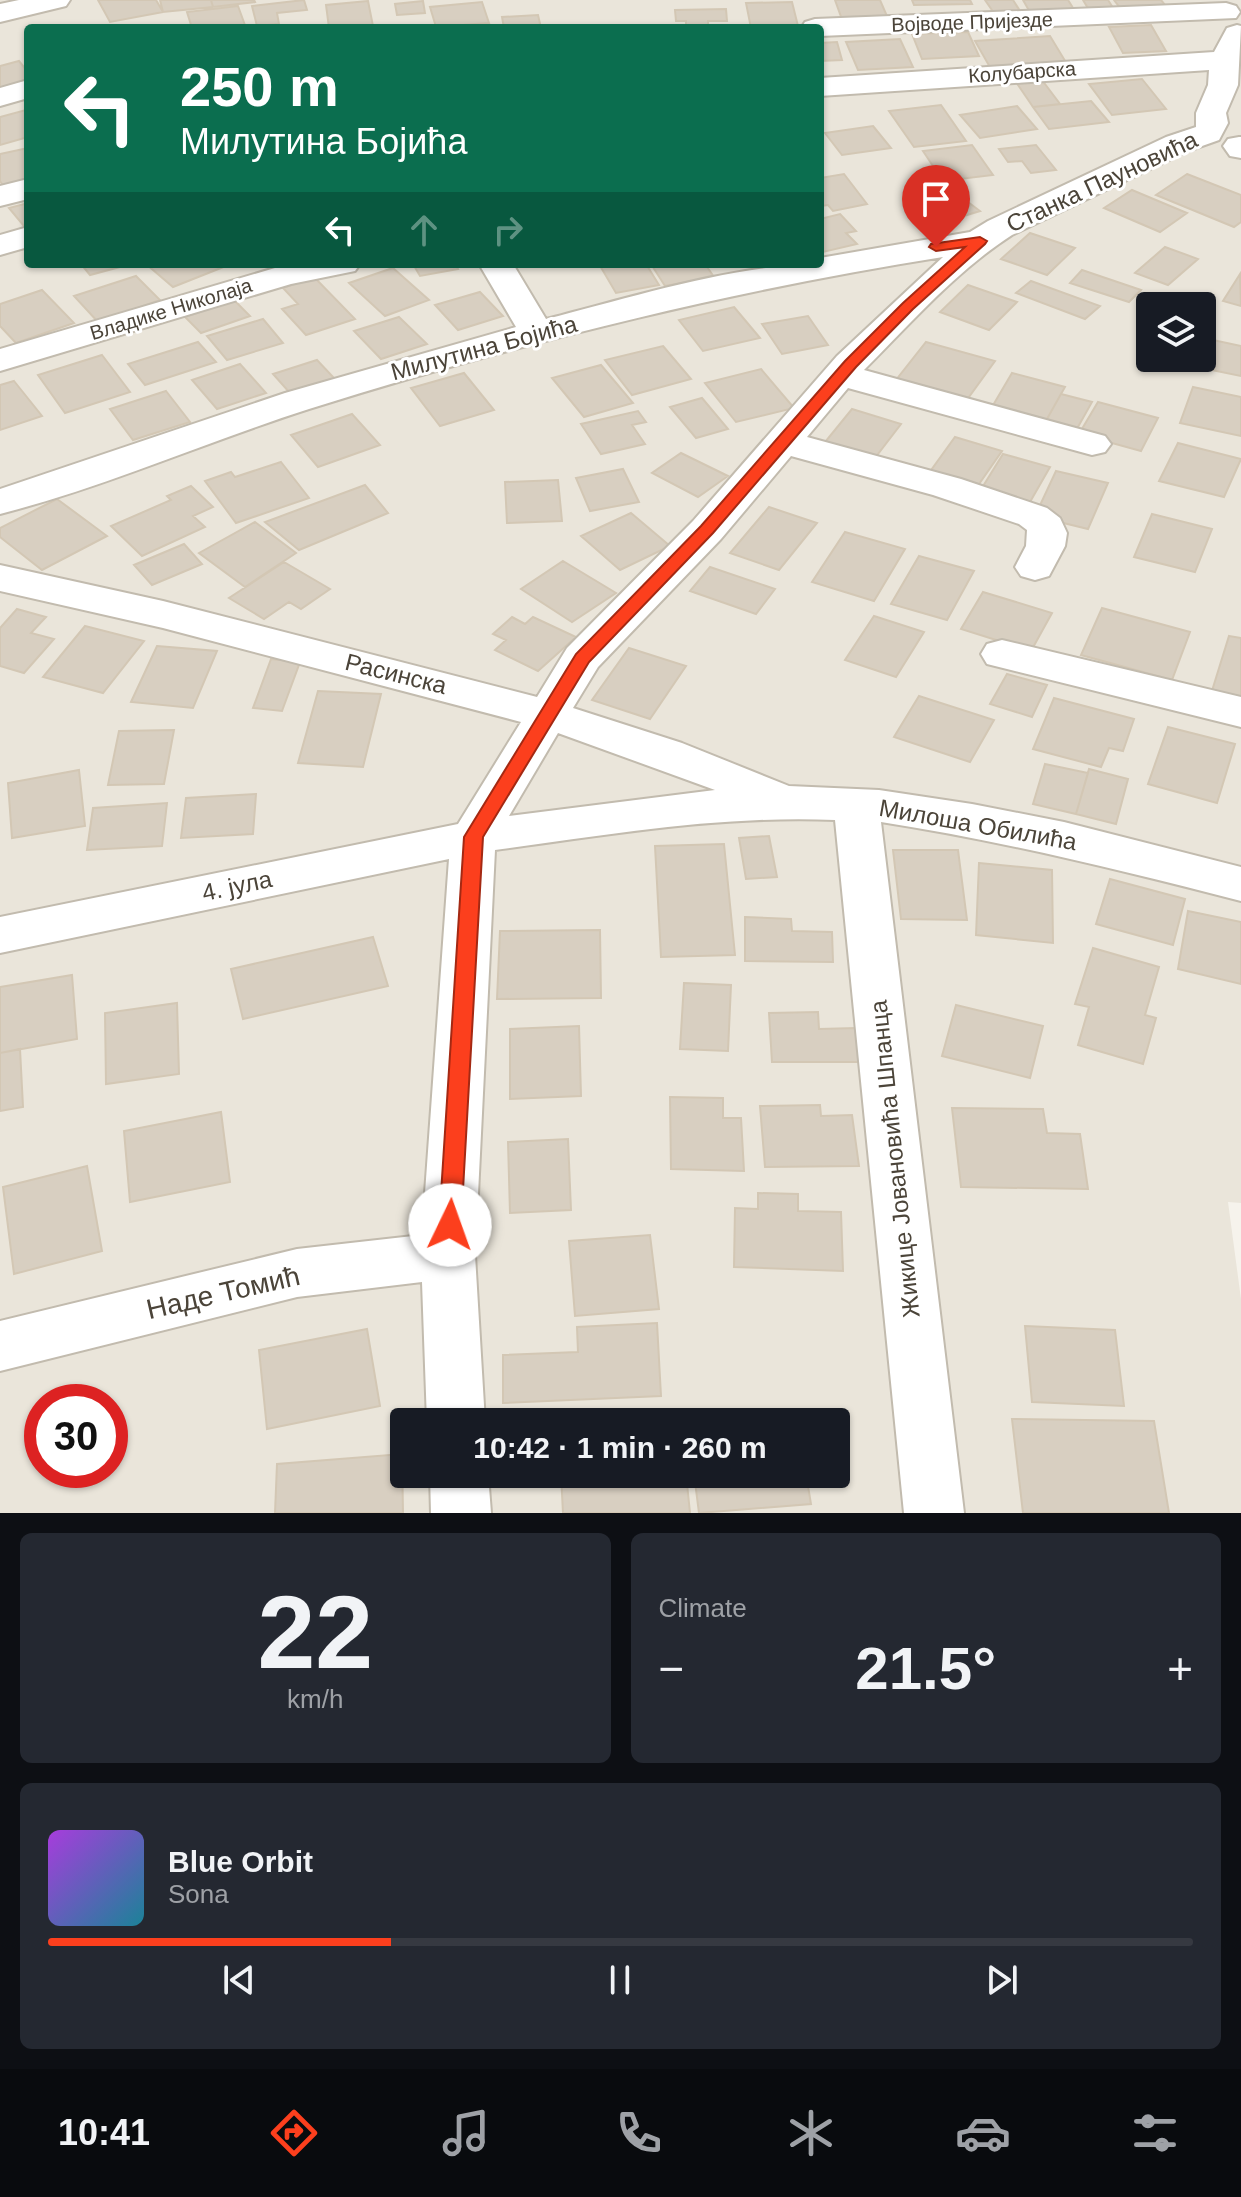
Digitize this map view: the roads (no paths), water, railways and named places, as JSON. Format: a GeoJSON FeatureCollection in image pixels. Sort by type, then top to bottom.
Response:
{"type":"FeatureCollection","features":[{"type":"Feature","properties":{"kind":"street"},"geometry":{"type":"LineString","coordinates":[[0,13],[56,0]]}},
{"type":"Feature","properties":{"kind":"street"},"geometry":{"type":"LineString","coordinates":[[1231,18],[1223,85],[1211,113],[1213,123],[1232,144]]}},
{"type":"Feature","properties":{"kind":"street","name":"Војводе Пријезде"},"geometry":{"type":"LineString","coordinates":[[824,28],[1231,18]]}},
{"type":"Feature","properties":{"kind":"street","name":"Колубарска"},"geometry":{"type":"LineString","coordinates":[[824,87],[1225,60]]}},
{"type":"Feature","properties":{"kind":"street"},"geometry":{"type":"LineString","coordinates":[[0,97],[24,90]]}},
{"type":"Feature","properties":{"kind":"street","name":"Станка Пауновића"},"geometry":{"type":"LineString","coordinates":[[455,1408],[448,1255],[473,837],[582,658],[707,530],[840,375],[908,306],[980,241],[1000,228],[1177,144],[1232,144]]}},
{"type":"Feature","properties":{"kind":"street"},"geometry":{"type":"LineString","coordinates":[[0,196],[24,190]]}},
{"type":"Feature","properties":{"kind":"street"},"geometry":{"type":"LineString","coordinates":[[0,245],[24,238]]}},
{"type":"Feature","properties":{"kind":"street","name":"Милутина Бојића"},"geometry":{"type":"LineString","coordinates":[[0,502],[294,402],[537,332],[848,263],[980,241]]}},
{"type":"Feature","properties":{"kind":"street","name":"Владике Николаја"},"geometry":{"type":"LineString","coordinates":[[0,360],[285,275],[322,268]]}},
{"type":"Feature","properties":{"kind":"street"},"geometry":{"type":"LineString","coordinates":[[498,268],[537,332]]}},
{"type":"Feature","properties":{"kind":"street"},"geometry":{"type":"LineString","coordinates":[[840,375],[1092,444]]}},
{"type":"Feature","properties":{"kind":"street"},"geometry":{"type":"LineString","coordinates":[[783,442],[947,487],[1033,516],[1043,521],[1050,531],[1050,539],[1035,567]]}},
{"type":"Feature","properties":{"kind":"street","name":"Расинска"},"geometry":{"type":"LineString","coordinates":[[0,578],[73,591],[547,716],[693,764],[782,802]]}},
{"type":"Feature","properties":{"kind":"street"},"geometry":{"type":"LineString","coordinates":[[1002,654],[1241,712]]}},
{"type":"Feature","properties":{"kind":"street","name":"Милоша Обилића"},"geometry":{"type":"LineString","coordinates":[[473,837],[698,807],[782,802],[856,805],[972,820],[1064,839],[1241,884]]}},
{"type":"Feature","properties":{"kind":"street","name":"Жикице Јовановића Шпанца"},"geometry":{"type":"LineString","coordinates":[[856,805],[934,1513]]}},
{"type":"Feature","properties":{"kind":"street","name":"4. јула"},"geometry":{"type":"LineString","coordinates":[[0,935],[473,837]]}},
{"type":"Feature","properties":{"kind":"street","name":"Наде Томић"},"geometry":{"type":"LineString","coordinates":[[0,1346],[297,1273],[448,1255]]}},
{"type":"Feature","properties":{"kind":"street"},"geometry":{"type":"LineString","coordinates":[[460,1488],[461,1513]]}}]}
